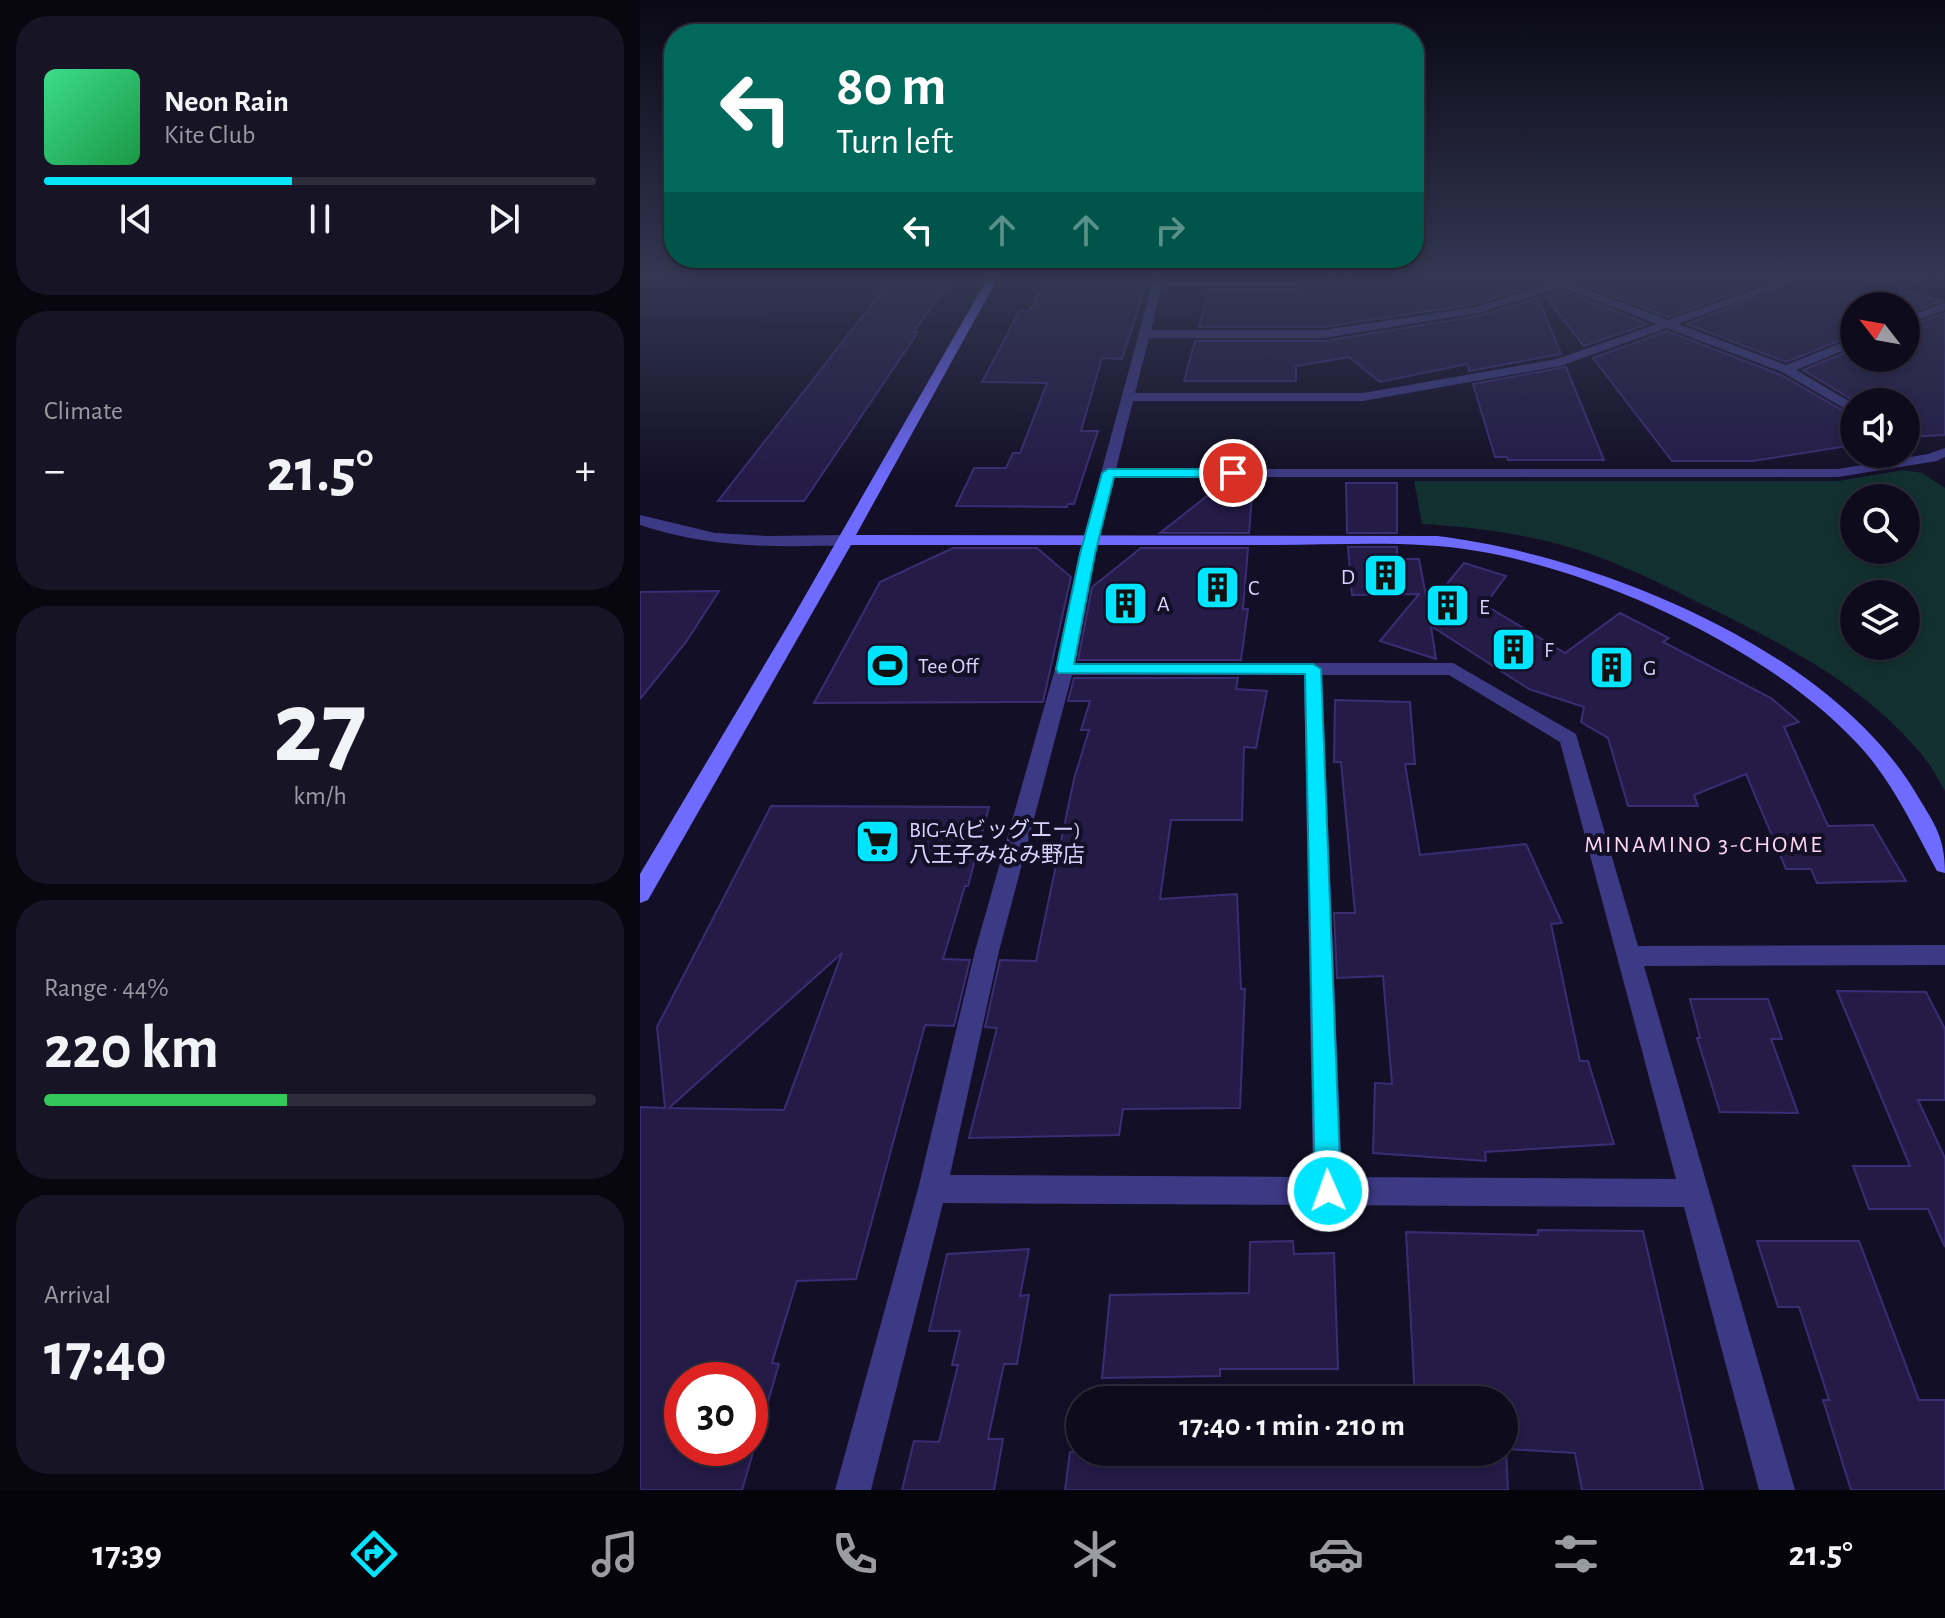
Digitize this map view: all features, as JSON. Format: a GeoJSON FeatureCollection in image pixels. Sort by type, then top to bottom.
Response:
{"type":"FeatureCollection","features":[{"type":"Feature","properties":{"kind":"street"},"geometry":{"type":"LineString","coordinates":[[640,894],[956,344]]}},
{"type":"Feature","properties":{"kind":"street"},"geometry":{"type":"LineString","coordinates":[[853,1490],[932,1189],[987,951],[1064,669],[1091,541],[1144,344]]}},
{"type":"Feature","properties":{"kind":"street"},"geometry":{"type":"LineString","coordinates":[[1130,397],[1363,397],[1560,362],[1612,344]]}},
{"type":"Feature","properties":{"kind":"street"},"geometry":{"type":"LineString","coordinates":[[1719,344],[1786,369],[1840,402]]}},
{"type":"Feature","properties":{"kind":"street"},"geometry":{"type":"LineString","coordinates":[[1786,369],[1840,348]]}},
{"type":"Feature","properties":{"kind":"street"},"geometry":{"type":"LineString","coordinates":[[1920,449],[1941,459]]}},
{"type":"Feature","properties":{"kind":"street"},"geometry":{"type":"LineString","coordinates":[[1108,473],[1838,473],[1941,459]]}},
{"type":"Feature","properties":{"kind":"street"},"geometry":{"type":"LineString","coordinates":[[640,520],[683,532],[733,539],[1437,541],[1514,551],[1575,568],[1692,621],[1762,657],[1807,687],[1851,725],[1890,769],[1945,865]]}},
{"type":"Feature","properties":{"kind":"street"},"geometry":{"type":"LineString","coordinates":[[1064,669],[1453,669],[1569,739],[1777,1490]]}},
{"type":"Feature","properties":{"kind":"street"},"geometry":{"type":"LineString","coordinates":[[1313,669],[1328,1191]]}},
{"type":"Feature","properties":{"kind":"street"},"geometry":{"type":"LineString","coordinates":[[1630,956],[1945,955]]}},
{"type":"Feature","properties":{"kind":"street"},"geometry":{"type":"LineString","coordinates":[[932,1189],[1697,1193]]}},
{"type":"Feature","properties":{"kind":"green space"},"geometry":{"type":"Polygon","coordinates":[[[1903,470],[1922,473],[1945,488],[1945,791],[1926,760],[1897,727],[1850,688],[1799,655],[1632,570],[1595,556],[1522,536],[1422,524],[1414,481],[1838,481],[1903,470]]]}},
{"type":"Feature","properties":{"kind":"building"},"geometry":{"type":"Polygon","coordinates":[[[841,344],[910,344],[804,501],[718,501],[841,344]]]}},
{"type":"Feature","properties":{"kind":"building"},"geometry":{"type":"Polygon","coordinates":[[[1002,344],[1127,344],[1122,359],[1102,358],[1081,431],[1098,431],[1074,504],[1067,507],[956,506],[974,468],[1006,468],[1013,453],[1020,453],[1047,383],[982,382],[1002,344]]]}},
{"type":"Feature","properties":{"kind":"building"},"geometry":{"type":"Polygon","coordinates":[[[1194,344],[1557,344],[1561,354],[1469,371],[1467,364],[1380,382],[1349,357],[1296,366],[1296,381],[1184,381],[1194,344]]]}},
{"type":"Feature","properties":{"kind":"building"},"geometry":{"type":"Polygon","coordinates":[[[1633,344],[1699,344],[1781,375],[1840,409],[1840,447],[1753,461],[1672,461],[1593,358],[1633,344]]]}},
{"type":"Feature","properties":{"kind":"building"},"geometry":{"type":"Polygon","coordinates":[[[1738,344],[1833,344],[1786,362],[1738,344]]]}},
{"type":"Feature","properties":{"kind":"building"},"geometry":{"type":"Polygon","coordinates":[[[1920,344],[1945,344],[1945,435],[1920,436],[1920,388],[1840,388],[1840,392],[1803,370],[1840,355],[1840,372],[1920,372],[1920,344]]]}},
{"type":"Feature","properties":{"kind":"building"},"geometry":{"type":"Polygon","coordinates":[[[1566,367],[1604,460],[1508,460],[1507,457],[1495,457],[1473,384],[1566,367]]]}},
{"type":"Feature","properties":{"kind":"building"},"geometry":{"type":"Polygon","coordinates":[[[1346,483],[1397,483],[1397,533],[1347,533],[1346,483]]]}},
{"type":"Feature","properties":{"kind":"building"},"geometry":{"type":"Polygon","coordinates":[[[1253,484],[1249,533],[1160,533],[1221,485],[1253,484]]]}},
{"type":"Feature","properties":{"kind":"building"},"geometry":{"type":"Polygon","coordinates":[[[1348,547],[1397,547],[1397,559],[1419,559],[1428,607],[1464,563],[1506,576],[1485,605],[1565,653],[1620,613],[1669,638],[1663,642],[1771,698],[1799,722],[1784,727],[1828,826],[1873,825],[1906,881],[1817,883],[1811,869],[1786,869],[1746,774],[1694,795],[1698,806],[1628,806],[1608,738],[1581,722],[1584,707],[1529,689],[1431,626],[1436,659],[1380,641],[1419,594],[1352,595],[1348,547]]]}},
{"type":"Feature","properties":{"kind":"building"},"geometry":{"type":"Polygon","coordinates":[[[953,548],[1037,548],[1071,577],[1043,702],[814,703],[880,582],[953,548]]]}},
{"type":"Feature","properties":{"kind":"building"},"geometry":{"type":"Polygon","coordinates":[[[1141,548],[1248,548],[1243,609],[1248,609],[1241,660],[1078,660],[1092,587],[1141,548]]]}},
{"type":"Feature","properties":{"kind":"building"},"geometry":{"type":"Polygon","coordinates":[[[719,591],[686,642],[640,699],[640,592],[719,591]]]}},
{"type":"Feature","properties":{"kind":"building"},"geometry":{"type":"Polygon","coordinates":[[[1074,678],[1238,678],[1236,689],[1267,691],[1256,748],[1244,747],[1242,820],[1171,820],[1160,899],[1237,894],[1241,989],[1245,989],[1240,1108],[1123,1109],[1119,1135],[969,1138],[997,1028],[985,1027],[1000,960],[1036,961],[1074,779],[1089,730],[1081,730],[1090,701],[1068,701],[1074,678]]]}},
{"type":"Feature","properties":{"kind":"building"},"geometry":{"type":"Polygon","coordinates":[[[1335,700],[1410,702],[1415,764],[1405,764],[1420,855],[1526,844],[1562,923],[1551,924],[1580,1061],[1588,1061],[1614,1144],[1485,1152],[1486,1161],[1373,1153],[1375,1083],[1392,1084],[1383,976],[1337,978],[1334,913],[1355,913],[1341,762],[1334,762],[1335,700]]]}},
{"type":"Feature","properties":{"kind":"building"},"geometry":{"type":"Polygon","coordinates":[[[771,806],[989,807],[968,886],[965,886],[943,959],[970,960],[954,1026],[925,1025],[856,1279],[797,1281],[772,1363],[779,1364],[768,1401],[768,1362],[664,1362],[664,1466],[749,1466],[742,1490],[640,1490],[640,1107],[665,1108],[657,1027],[771,806]],[[842,953],[669,1108],[784,1110],[842,953]]]}},
{"type":"Feature","properties":{"kind":"building"},"geometry":{"type":"Polygon","coordinates":[[[1837,991],[1926,992],[1945,1029],[1945,1100],[1918,1100],[1945,1158],[1945,1247],[1928,1209],[1869,1209],[1853,1166],[1910,1166],[1837,991]]]}},
{"type":"Feature","properties":{"kind":"building"},"geometry":{"type":"Polygon","coordinates":[[[1690,999],[1768,999],[1782,1039],[1771,1039],[1798,1113],[1720,1112],[1697,1038],[1700,1038],[1690,999]]]}},
{"type":"Feature","properties":{"kind":"building"},"geometry":{"type":"Polygon","coordinates":[[[1538,1230],[1643,1231],[1703,1490],[1582,1490],[1575,1453],[1518,1450],[1518,1386],[1414,1386],[1406,1232],[1538,1235],[1538,1230]]]}},
{"type":"Feature","properties":{"kind":"building"},"geometry":{"type":"Polygon","coordinates":[[[1293,1241],[1294,1254],[1334,1253],[1338,1369],[1220,1369],[1220,1376],[1102,1378],[1110,1295],[1249,1293],[1250,1242],[1293,1241]]]}},
{"type":"Feature","properties":{"kind":"building"},"geometry":{"type":"Polygon","coordinates":[[[1757,1241],[1859,1241],[1919,1400],[1945,1400],[1945,1490],[1851,1490],[1823,1400],[1829,1400],[1799,1307],[1778,1307],[1757,1241]]]}},
{"type":"Feature","properties":{"kind":"building"},"geometry":{"type":"Polygon","coordinates":[[[1029,1249],[1020,1296],[1029,1295],[1017,1364],[1004,1364],[988,1439],[1003,1439],[994,1490],[902,1490],[914,1441],[939,1442],[958,1365],[952,1365],[960,1331],[929,1331],[947,1254],[1029,1249]]]}},
{"type":"Feature","properties":{"kind":"building"},"geometry":{"type":"Polygon","coordinates":[[[1068,1466],[1507,1466],[1508,1490],[1065,1490],[1068,1466]]]}},
{"type":"Feature","properties":{"kind":"place","name":"D"},"geometry":{"type":"Point","coordinates":[1386,576]}},
{"type":"Feature","properties":{"kind":"place","name":"C"},"geometry":{"type":"Point","coordinates":[1217,587]}},
{"type":"Feature","properties":{"kind":"place","name":"A"},"geometry":{"type":"Point","coordinates":[1126,603]}},
{"type":"Feature","properties":{"kind":"place","name":"E"},"geometry":{"type":"Point","coordinates":[1448,606]}},
{"type":"Feature","properties":{"kind":"place","name":"F"},"geometry":{"type":"Point","coordinates":[1513,649]}},
{"type":"Feature","properties":{"kind":"place","name":"Tee Off"},"geometry":{"type":"Point","coordinates":[887,665]}},
{"type":"Feature","properties":{"kind":"place","name":"G"},"geometry":{"type":"Point","coordinates":[1612,667]}},
{"type":"Feature","properties":{"kind":"place","name":"BIG-A(ビッグエー) 八王子みなみ野店"},"geometry":{"type":"Point","coordinates":[878,842]}},
{"type":"Feature","properties":{"kind":"district","name":"MINAMINO 3-CHOME"},"geometry":{"type":"Point","coordinates":[1704,844]}},
{"type":"Feature","properties":{"kind":"route"},"geometry":{"type":"LineString","coordinates":[[1233,473],[1108,473],[1087,554],[1064,669],[1313,669],[1328,1191]]}}]}
